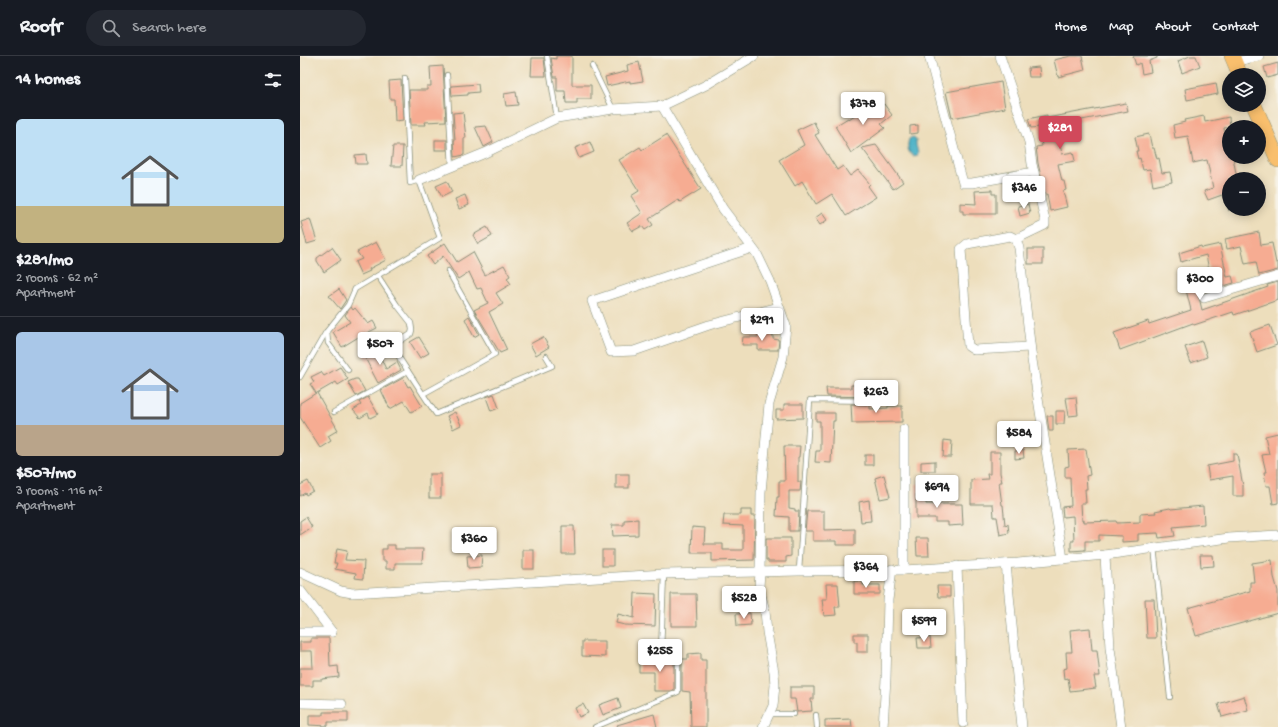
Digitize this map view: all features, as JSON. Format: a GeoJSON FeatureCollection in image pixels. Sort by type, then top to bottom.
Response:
{"type":"FeatureCollection","features":[{"type":"Feature","properties":{"kind":"highway"},"geometry":{"type":"LineString","coordinates":[[1258,112],[1269,135],[1278,160]]}},
{"type":"Feature","properties":{"kind":"street"},"geometry":{"type":"LineString","coordinates":[[419,180],[485,153],[557,118],[613,109],[662,106],[706,86],[754,56]]}},
{"type":"Feature","properties":{"kind":"street"},"geometry":{"type":"LineString","coordinates":[[929,56],[963,182],[972,182],[1034,172]]}},
{"type":"Feature","properties":{"kind":"street"},"geometry":{"type":"LineString","coordinates":[[1000,56],[1029,142],[1034,172],[1046,220],[1045,225],[1016,239]]}},
{"type":"Feature","properties":{"kind":"street"},"geometry":{"type":"LineString","coordinates":[[1236,64],[1259,56]]}},
{"type":"Feature","properties":{"kind":"street"},"geometry":{"type":"LineString","coordinates":[[662,106],[723,209],[757,254],[770,281],[786,326],[783,357],[769,404],[760,492],[759,587],[766,611],[768,640],[775,685],[771,714],[763,727]]}},
{"type":"Feature","properties":{"kind":"street"},"geometry":{"type":"LineString","coordinates":[[1030,347],[974,350],[968,346],[961,249],[967,244],[1010,236],[1016,239],[1020,248],[1030,347],[1063,559]]}},
{"type":"Feature","properties":{"kind":"street"},"geometry":{"type":"LineString","coordinates":[[752,248],[592,301],[611,352],[634,351],[709,325],[779,306]]}},
{"type":"Feature","properties":{"kind":"street"},"geometry":{"type":"LineString","coordinates":[[1204,298],[1278,276]]}},
{"type":"Feature","properties":{"kind":"street"},"geometry":{"type":"LineString","coordinates":[[904,429],[904,570]]}},
{"type":"Feature","properties":{"kind":"street"},"geometry":{"type":"LineString","coordinates":[[300,572],[341,591],[352,593],[664,574],[904,570],[1006,564],[1105,555],[1154,547],[1228,538],[1278,535]]}},
{"type":"Feature","properties":{"kind":"street"},"geometry":{"type":"LineString","coordinates":[[1105,555],[1110,641],[1121,727]]}},
{"type":"Feature","properties":{"kind":"street"},"geometry":{"type":"LineString","coordinates":[[1006,564],[1022,727]]}},
{"type":"Feature","properties":{"kind":"street"},"geometry":{"type":"LineString","coordinates":[[957,566],[963,723]]}},
{"type":"Feature","properties":{"kind":"street"},"geometry":{"type":"LineString","coordinates":[[883,727],[888,600],[892,569]]}},
{"type":"Feature","properties":{"kind":"street"},"geometry":{"type":"LineString","coordinates":[[300,590],[332,632],[300,632]]}},
{"type":"Feature","properties":{"kind":"street"},"geometry":{"type":"LineString","coordinates":[[300,704],[342,704]]}},
{"type":"Feature","properties":{"kind":"lane"},"geometry":{"type":"LineString","coordinates":[[547,56],[557,118]]}},
{"type":"Feature","properties":{"kind":"lane"},"geometry":{"type":"LineString","coordinates":[[592,66],[613,109]]}},
{"type":"Feature","properties":{"kind":"lane"},"geometry":{"type":"LineString","coordinates":[[447,75],[452,167]]}},
{"type":"Feature","properties":{"kind":"lane"},"geometry":{"type":"LineString","coordinates":[[300,377],[327,331],[348,305],[355,290],[440,238],[419,180],[410,183],[405,78]]}},
{"type":"Feature","properties":{"kind":"lane"},"geometry":{"type":"LineString","coordinates":[[423,394],[494,354],[448,270]]}},
{"type":"Feature","properties":{"kind":"lane"},"geometry":{"type":"LineString","coordinates":[[378,276],[411,323],[411,334],[394,345],[400,359],[436,414],[552,366],[546,356]]}},
{"type":"Feature","properties":{"kind":"lane"},"geometry":{"type":"LineString","coordinates":[[327,331],[328,342],[348,370]]}},
{"type":"Feature","properties":{"kind":"lane"},"geometry":{"type":"LineString","coordinates":[[334,412],[408,371]]}},
{"type":"Feature","properties":{"kind":"lane"},"geometry":{"type":"LineString","coordinates":[[799,571],[810,400],[881,401]]}},
{"type":"Feature","properties":{"kind":"lane"},"geometry":{"type":"LineString","coordinates":[[1154,547],[1170,697]]}},
{"type":"Feature","properties":{"kind":"lane"},"geometry":{"type":"LineString","coordinates":[[596,727],[678,692],[678,650],[661,650],[664,574]]}},
{"type":"Feature","properties":{"kind":"lane"},"geometry":{"type":"LineString","coordinates":[[771,714],[794,714]]}},
{"type":"Feature","properties":{"kind":"lane"},"geometry":{"type":"LineString","coordinates":[[816,715],[816,727]]}},
{"type":"Feature","properties":{"kind":"water"},"geometry":{"type":"Polygon","coordinates":[[[912,137],[916,140],[918,152],[917,156],[914,157],[910,153],[908,146],[909,139],[912,137]]]}},
{"type":"Feature","properties":{"kind":"building"},"geometry":{"type":"Polygon","coordinates":[[[556,56],[572,56],[572,85],[591,85],[591,99],[577,99],[577,103],[566,103],[565,91],[557,91],[557,77],[554,77],[551,58],[556,59],[556,56]]]}},
{"type":"Feature","properties":{"kind":"building"},"geometry":{"type":"Polygon","coordinates":[[[1071,56],[1082,56],[1085,70],[1058,77],[1054,60],[1071,56]]]}},
{"type":"Feature","properties":{"kind":"building"},"geometry":{"type":"Polygon","coordinates":[[[1133,56],[1157,56],[1157,58],[1149,61],[1151,72],[1142,74],[1140,63],[1136,65],[1133,56]]]}},
{"type":"Feature","properties":{"kind":"building"},"geometry":{"type":"Polygon","coordinates":[[[1190,56],[1196,56],[1200,66],[1182,73],[1178,61],[1190,56]]]}},
{"type":"Feature","properties":{"kind":"building"},"geometry":{"type":"Polygon","coordinates":[[[532,58],[544,58],[546,76],[531,76],[532,58]]]}},
{"type":"Feature","properties":{"kind":"building"},"geometry":{"type":"Polygon","coordinates":[[[639,62],[643,81],[630,83],[630,81],[607,86],[605,77],[628,71],[627,65],[639,62]]]}},
{"type":"Feature","properties":{"kind":"building"},"geometry":{"type":"Polygon","coordinates":[[[1278,63],[1278,75],[1267,78],[1266,68],[1264,67],[1278,63]]]}},
{"type":"Feature","properties":{"kind":"building"},"geometry":{"type":"Polygon","coordinates":[[[443,66],[446,121],[425,122],[426,125],[411,125],[409,90],[427,90],[427,86],[431,86],[430,67],[443,66]]]}},
{"type":"Feature","properties":{"kind":"building"},"geometry":{"type":"Polygon","coordinates":[[[1039,67],[1040,77],[1029,77],[1028,68],[1039,67]]]}},
{"type":"Feature","properties":{"kind":"building"},"geometry":{"type":"Polygon","coordinates":[[[401,80],[403,120],[395,121],[394,99],[390,99],[389,81],[401,80]]]}},
{"type":"Feature","properties":{"kind":"building"},"geometry":{"type":"Polygon","coordinates":[[[1001,82],[1005,108],[952,118],[946,92],[1001,82]]]}},
{"type":"Feature","properties":{"kind":"building"},"geometry":{"type":"Polygon","coordinates":[[[1216,83],[1218,94],[1187,100],[1185,89],[1216,83]]]}},
{"type":"Feature","properties":{"kind":"building"},"geometry":{"type":"Polygon","coordinates":[[[478,84],[479,92],[468,93],[468,95],[452,96],[451,86],[478,84]]]}},
{"type":"Feature","properties":{"kind":"building"},"geometry":{"type":"Polygon","coordinates":[[[516,92],[518,105],[506,106],[504,94],[516,92]]]}},
{"type":"Feature","properties":{"kind":"building"},"geometry":{"type":"Polygon","coordinates":[[[875,101],[879,107],[884,104],[892,115],[881,124],[885,128],[851,153],[835,126],[848,118],[849,119],[875,101]]]}},
{"type":"Feature","properties":{"kind":"building"},"geometry":{"type":"Polygon","coordinates":[[[1126,103],[1128,111],[1056,125],[1062,154],[1073,152],[1075,161],[1058,164],[1066,190],[1063,191],[1067,207],[1050,211],[1047,194],[1045,195],[1038,163],[1036,147],[1042,146],[1039,127],[1031,128],[1028,119],[1047,115],[1047,118],[1126,103]]]}},
{"type":"Feature","properties":{"kind":"building"},"geometry":{"type":"Polygon","coordinates":[[[463,112],[466,138],[464,138],[464,155],[455,157],[453,113],[463,112]]]}},
{"type":"Feature","properties":{"kind":"building"},"geometry":{"type":"Polygon","coordinates":[[[1204,116],[1205,122],[1229,117],[1229,120],[1222,120],[1222,164],[1234,164],[1236,172],[1222,172],[1222,195],[1208,200],[1204,191],[1213,188],[1207,160],[1193,163],[1188,136],[1175,138],[1173,125],[1185,122],[1184,120],[1204,116]]]}},
{"type":"Feature","properties":{"kind":"building"},"geometry":{"type":"Polygon","coordinates":[[[814,122],[819,133],[815,135],[837,170],[843,166],[850,176],[858,170],[870,184],[868,186],[876,197],[846,216],[832,194],[816,204],[802,181],[795,186],[779,160],[804,145],[797,130],[814,122]]]}},
{"type":"Feature","properties":{"kind":"building"},"geometry":{"type":"Polygon","coordinates":[[[918,125],[918,133],[910,134],[910,126],[918,125]]]}},
{"type":"Feature","properties":{"kind":"building"},"geometry":{"type":"Polygon","coordinates":[[[486,126],[493,142],[484,147],[475,127],[486,126]]]}},
{"type":"Feature","properties":{"kind":"building"},"geometry":{"type":"Polygon","coordinates":[[[1149,134],[1152,148],[1154,148],[1157,159],[1159,158],[1162,173],[1170,172],[1172,182],[1153,186],[1150,169],[1143,170],[1140,158],[1138,159],[1136,151],[1138,151],[1135,137],[1149,134]]]}},
{"type":"Feature","properties":{"kind":"building"},"geometry":{"type":"Polygon","coordinates":[[[666,135],[701,189],[680,202],[678,200],[649,219],[653,225],[645,230],[642,226],[633,231],[627,223],[642,213],[631,196],[639,191],[619,160],[640,147],[642,150],[666,135]]]}},
{"type":"Feature","properties":{"kind":"building"},"geometry":{"type":"Polygon","coordinates":[[[435,140],[447,140],[447,150],[435,150],[435,140]]]}},
{"type":"Feature","properties":{"kind":"building"},"geometry":{"type":"Polygon","coordinates":[[[590,142],[594,152],[579,158],[575,148],[590,142]]]}},
{"type":"Feature","properties":{"kind":"building"},"geometry":{"type":"Polygon","coordinates":[[[876,145],[903,182],[893,189],[862,148],[876,145]]]}},
{"type":"Feature","properties":{"kind":"building"},"geometry":{"type":"Polygon","coordinates":[[[393,146],[403,146],[402,166],[391,166],[393,146]]]}},
{"type":"Feature","properties":{"kind":"building"},"geometry":{"type":"Polygon","coordinates":[[[366,154],[367,164],[356,164],[355,155],[366,154]]]}},
{"type":"Feature","properties":{"kind":"building"},"geometry":{"type":"Polygon","coordinates":[[[447,181],[452,192],[442,197],[436,186],[447,181]]]}},
{"type":"Feature","properties":{"kind":"building"},"geometry":{"type":"Polygon","coordinates":[[[992,190],[992,194],[996,194],[996,214],[963,214],[963,211],[960,211],[960,203],[976,204],[975,191],[992,190]]]}},
{"type":"Feature","properties":{"kind":"building"},"geometry":{"type":"Polygon","coordinates":[[[465,195],[469,205],[459,209],[455,199],[465,195]]]}},
{"type":"Feature","properties":{"kind":"building"},"geometry":{"type":"Polygon","coordinates":[[[1028,204],[1030,213],[1020,216],[1018,206],[1028,204]]]}},
{"type":"Feature","properties":{"kind":"building"},"geometry":{"type":"Polygon","coordinates":[[[822,213],[827,220],[820,225],[815,218],[822,213]]]}},
{"type":"Feature","properties":{"kind":"building"},"geometry":{"type":"Polygon","coordinates":[[[310,219],[317,241],[307,244],[301,222],[310,219]]]}},
{"type":"Feature","properties":{"kind":"building"},"geometry":{"type":"Polygon","coordinates":[[[487,227],[492,236],[478,244],[473,235],[487,227]]]}},
{"type":"Feature","properties":{"kind":"building"},"geometry":{"type":"Polygon","coordinates":[[[1259,232],[1261,245],[1272,243],[1276,263],[1278,262],[1278,270],[1259,275],[1256,262],[1245,264],[1241,246],[1227,249],[1225,239],[1259,232]]]}},
{"type":"Feature","properties":{"kind":"building"},"geometry":{"type":"Polygon","coordinates":[[[376,242],[386,260],[369,269],[370,271],[361,275],[355,262],[362,259],[357,252],[376,242]]]}},
{"type":"Feature","properties":{"kind":"building"},"geometry":{"type":"Polygon","coordinates":[[[445,243],[457,262],[473,252],[485,275],[504,265],[510,276],[507,278],[511,284],[496,293],[503,304],[489,312],[507,350],[500,353],[474,310],[488,303],[481,288],[477,289],[469,272],[458,279],[443,256],[433,265],[427,256],[445,243]]]}},
{"type":"Feature","properties":{"kind":"building"},"geometry":{"type":"Polygon","coordinates":[[[1220,244],[1227,277],[1232,276],[1234,283],[1198,293],[1202,310],[1268,287],[1267,285],[1278,282],[1278,300],[1234,315],[1233,312],[1194,325],[1193,323],[1120,350],[1114,333],[1148,321],[1149,324],[1191,310],[1184,282],[1210,275],[1206,255],[1181,262],[1179,253],[1201,246],[1202,248],[1220,244]]]}},
{"type":"Feature","properties":{"kind":"building"},"geometry":{"type":"Polygon","coordinates":[[[332,247],[341,260],[324,272],[317,261],[317,258],[332,247]]]}},
{"type":"Feature","properties":{"kind":"building"},"geometry":{"type":"Polygon","coordinates":[[[1028,249],[1043,249],[1043,264],[1028,264],[1028,249]]]}},
{"type":"Feature","properties":{"kind":"building"},"geometry":{"type":"Polygon","coordinates":[[[339,289],[346,300],[340,309],[329,296],[339,289]]]}},
{"type":"Feature","properties":{"kind":"building"},"geometry":{"type":"Polygon","coordinates":[[[351,307],[353,310],[355,308],[368,324],[373,321],[377,328],[365,333],[342,347],[333,332],[350,322],[345,315],[351,307]]]}},
{"type":"Feature","properties":{"kind":"building"},"geometry":{"type":"Polygon","coordinates":[[[469,316],[479,334],[474,337],[465,319],[469,316]]]}},
{"type":"Feature","properties":{"kind":"building"},"geometry":{"type":"Polygon","coordinates":[[[1270,325],[1277,345],[1257,352],[1250,332],[1270,325]]]}},
{"type":"Feature","properties":{"kind":"building"},"geometry":{"type":"Polygon","coordinates":[[[758,334],[773,335],[773,339],[779,340],[778,350],[758,350],[758,345],[742,345],[743,337],[758,337],[758,334]]]}},
{"type":"Feature","properties":{"kind":"building"},"geometry":{"type":"Polygon","coordinates":[[[419,337],[429,353],[420,358],[410,342],[419,337]]]}},
{"type":"Feature","properties":{"kind":"building"},"geometry":{"type":"Polygon","coordinates":[[[543,337],[549,347],[536,355],[530,344],[543,337]]]}},
{"type":"Feature","properties":{"kind":"building"},"geometry":{"type":"Polygon","coordinates":[[[1202,341],[1207,357],[1191,363],[1185,347],[1202,341]]]}},
{"type":"Feature","properties":{"kind":"building"},"geometry":{"type":"Polygon","coordinates":[[[376,348],[386,369],[397,362],[401,370],[378,383],[363,354],[376,348]]]}},
{"type":"Feature","properties":{"kind":"building"},"geometry":{"type":"Polygon","coordinates":[[[340,367],[348,379],[338,385],[336,382],[317,393],[338,430],[328,436],[331,441],[320,448],[300,417],[300,403],[316,393],[310,384],[314,382],[311,377],[321,372],[324,376],[340,367]]]}},
{"type":"Feature","properties":{"kind":"building"},"geometry":{"type":"Polygon","coordinates":[[[403,378],[408,387],[410,386],[422,406],[411,412],[404,401],[390,409],[381,390],[403,378]]]}},
{"type":"Feature","properties":{"kind":"building"},"geometry":{"type":"Polygon","coordinates":[[[358,379],[365,391],[356,396],[348,382],[358,379]]]}},
{"type":"Feature","properties":{"kind":"building"},"geometry":{"type":"Polygon","coordinates":[[[851,385],[860,385],[860,388],[870,388],[870,397],[827,396],[826,388],[851,388],[851,385]]]}},
{"type":"Feature","properties":{"kind":"building"},"geometry":{"type":"Polygon","coordinates":[[[494,394],[499,408],[491,411],[486,397],[494,394]]]}},
{"type":"Feature","properties":{"kind":"building"},"geometry":{"type":"Polygon","coordinates":[[[368,397],[378,414],[370,418],[368,413],[360,418],[353,410],[361,405],[359,402],[368,397]]]}},
{"type":"Feature","properties":{"kind":"building"},"geometry":{"type":"Polygon","coordinates":[[[1076,397],[1078,415],[1069,416],[1066,398],[1076,397]]]}},
{"type":"Feature","properties":{"kind":"building"},"geometry":{"type":"Polygon","coordinates":[[[784,404],[803,404],[803,418],[776,419],[776,410],[784,410],[784,404]]]}},
{"type":"Feature","properties":{"kind":"building"},"geometry":{"type":"Polygon","coordinates":[[[851,404],[870,405],[870,409],[888,408],[888,406],[902,406],[902,422],[852,423],[851,404]]]}},
{"type":"Feature","properties":{"kind":"building"},"geometry":{"type":"Polygon","coordinates":[[[1056,411],[1065,411],[1064,424],[1056,424],[1056,411]]]}},
{"type":"Feature","properties":{"kind":"building"},"geometry":{"type":"Polygon","coordinates":[[[455,412],[461,425],[453,429],[447,416],[455,412]]]}},
{"type":"Feature","properties":{"kind":"building"},"geometry":{"type":"Polygon","coordinates":[[[816,413],[835,413],[835,421],[833,421],[831,463],[815,462],[816,451],[820,451],[820,421],[816,421],[816,413]]]}},
{"type":"Feature","properties":{"kind":"building"},"geometry":{"type":"Polygon","coordinates":[[[1047,416],[1053,416],[1053,431],[1049,431],[1047,416]]]}},
{"type":"Feature","properties":{"kind":"building"},"geometry":{"type":"Polygon","coordinates":[[[1278,433],[1278,503],[1273,504],[1270,486],[1266,486],[1264,472],[1266,472],[1262,455],[1269,454],[1265,436],[1278,433]]]}},
{"type":"Feature","properties":{"kind":"building"},"geometry":{"type":"Polygon","coordinates":[[[944,440],[952,441],[951,457],[943,457],[944,440]]]}},
{"type":"Feature","properties":{"kind":"building"},"geometry":{"type":"Polygon","coordinates":[[[784,446],[800,446],[798,457],[798,482],[801,482],[800,491],[789,491],[789,508],[799,511],[798,531],[789,531],[789,517],[776,516],[777,497],[779,497],[779,481],[785,481],[784,446]]]}},
{"type":"Feature","properties":{"kind":"building"},"geometry":{"type":"Polygon","coordinates":[[[1086,449],[1090,475],[1086,476],[1086,503],[1081,503],[1082,521],[1116,521],[1117,523],[1140,522],[1140,514],[1156,513],[1155,511],[1170,508],[1203,506],[1204,524],[1173,527],[1175,536],[1159,538],[1158,533],[1138,534],[1138,541],[1122,542],[1122,536],[1099,535],[1099,541],[1085,541],[1085,550],[1071,551],[1071,541],[1074,541],[1073,516],[1063,517],[1062,507],[1071,506],[1070,477],[1065,477],[1065,467],[1069,466],[1068,450],[1086,449]]]}},
{"type":"Feature","properties":{"kind":"building"},"geometry":{"type":"Polygon","coordinates":[[[1023,450],[1024,458],[1015,459],[1015,451],[1023,450]]]}},
{"type":"Feature","properties":{"kind":"building"},"geometry":{"type":"Polygon","coordinates":[[[990,452],[1000,452],[1000,473],[1002,482],[999,482],[1005,525],[1008,524],[1009,533],[1000,535],[997,517],[994,517],[993,504],[971,504],[971,480],[988,479],[987,474],[990,474],[990,452]]]}},
{"type":"Feature","properties":{"kind":"building"},"geometry":{"type":"Polygon","coordinates":[[[1233,454],[1237,454],[1243,486],[1243,496],[1233,496],[1233,476],[1209,480],[1207,466],[1233,461],[1233,454]]]}},
{"type":"Feature","properties":{"kind":"building"},"geometry":{"type":"Polygon","coordinates":[[[865,455],[873,455],[873,465],[865,465],[865,455]]]}},
{"type":"Feature","properties":{"kind":"building"},"geometry":{"type":"Polygon","coordinates":[[[935,461],[935,471],[921,471],[921,462],[935,461]]]}},
{"type":"Feature","properties":{"kind":"building"},"geometry":{"type":"Polygon","coordinates":[[[429,474],[441,474],[441,498],[429,498],[429,474]]]}},
{"type":"Feature","properties":{"kind":"building"},"geometry":{"type":"Polygon","coordinates":[[[616,474],[629,474],[629,488],[616,488],[616,474]]]}},
{"type":"Feature","properties":{"kind":"building"},"geometry":{"type":"Polygon","coordinates":[[[884,475],[890,497],[880,499],[875,478],[884,475]]]}},
{"type":"Feature","properties":{"kind":"building"},"geometry":{"type":"Polygon","coordinates":[[[308,481],[313,491],[306,495],[305,493],[300,496],[300,485],[308,481]]]}},
{"type":"Feature","properties":{"kind":"building"},"geometry":{"type":"Polygon","coordinates":[[[916,484],[926,484],[926,504],[962,504],[963,525],[948,526],[948,522],[935,522],[935,518],[916,518],[916,484]]]}},
{"type":"Feature","properties":{"kind":"building"},"geometry":{"type":"Polygon","coordinates":[[[869,500],[871,521],[861,522],[859,502],[869,500]]]}},
{"type":"Feature","properties":{"kind":"building"},"geometry":{"type":"Polygon","coordinates":[[[741,510],[751,510],[751,516],[755,516],[754,560],[712,561],[712,553],[691,553],[692,527],[705,528],[704,544],[723,544],[723,550],[743,550],[743,526],[723,525],[724,515],[741,515],[741,510]]]}},
{"type":"Feature","properties":{"kind":"building"},"geometry":{"type":"Polygon","coordinates":[[[807,511],[824,511],[824,530],[855,529],[855,545],[836,545],[836,541],[813,541],[813,531],[805,531],[807,511]]]}},
{"type":"Feature","properties":{"kind":"building"},"geometry":{"type":"Polygon","coordinates":[[[306,517],[312,527],[300,535],[300,521],[306,517]]]}},
{"type":"Feature","properties":{"kind":"building"},"geometry":{"type":"Polygon","coordinates":[[[638,519],[638,535],[613,536],[612,525],[624,525],[624,520],[638,519]]]}},
{"type":"Feature","properties":{"kind":"building"},"geometry":{"type":"Polygon","coordinates":[[[562,526],[574,526],[575,554],[562,554],[562,526]]]}},
{"type":"Feature","properties":{"kind":"building"},"geometry":{"type":"Polygon","coordinates":[[[766,538],[791,538],[791,556],[786,557],[786,562],[768,562],[768,560],[766,560],[766,538]]]}},
{"type":"Feature","properties":{"kind":"building"},"geometry":{"type":"Polygon","coordinates":[[[916,538],[928,538],[929,556],[917,556],[916,538]]]}},
{"type":"Feature","properties":{"kind":"building"},"geometry":{"type":"Polygon","coordinates":[[[387,545],[395,545],[395,549],[423,549],[422,563],[395,563],[395,569],[386,569],[386,561],[382,561],[382,549],[387,549],[387,545]]]}},
{"type":"Feature","properties":{"kind":"building"},"geometry":{"type":"Polygon","coordinates":[[[337,549],[347,551],[345,560],[364,561],[363,579],[355,578],[356,573],[335,569],[337,563],[334,563],[337,549]]]}},
{"type":"Feature","properties":{"kind":"building"},"geometry":{"type":"Polygon","coordinates":[[[523,550],[534,550],[534,569],[523,569],[523,550]]]}},
{"type":"Feature","properties":{"kind":"building"},"geometry":{"type":"Polygon","coordinates":[[[602,550],[613,550],[613,566],[602,566],[602,550]]]}},
{"type":"Feature","properties":{"kind":"building"},"geometry":{"type":"Polygon","coordinates":[[[482,555],[481,567],[468,568],[467,556],[482,555]]]}},
{"type":"Feature","properties":{"kind":"building"},"geometry":{"type":"Polygon","coordinates":[[[1200,555],[1213,555],[1214,566],[1201,567],[1200,555]]]}},
{"type":"Feature","properties":{"kind":"building"},"geometry":{"type":"Polygon","coordinates":[[[1272,560],[1274,577],[1278,591],[1278,613],[1196,636],[1188,608],[1250,591],[1250,582],[1254,582],[1252,563],[1272,560]]]}},
{"type":"Feature","properties":{"kind":"building"},"geometry":{"type":"Polygon","coordinates":[[[854,581],[863,581],[863,585],[880,585],[880,594],[854,594],[854,581]]]}},
{"type":"Feature","properties":{"kind":"building"},"geometry":{"type":"Polygon","coordinates":[[[826,584],[838,584],[840,607],[835,607],[836,615],[824,616],[822,599],[827,599],[826,584]]]}},
{"type":"Feature","properties":{"kind":"building"},"geometry":{"type":"Polygon","coordinates":[[[937,586],[950,586],[950,597],[938,597],[937,586]]]}},
{"type":"Feature","properties":{"kind":"building"},"geometry":{"type":"Polygon","coordinates":[[[635,593],[656,594],[655,626],[625,625],[616,623],[618,614],[634,618],[635,593]]]}},
{"type":"Feature","properties":{"kind":"building"},"geometry":{"type":"Polygon","coordinates":[[[671,594],[696,594],[697,626],[671,626],[671,594]]]}},
{"type":"Feature","properties":{"kind":"building"},"geometry":{"type":"Polygon","coordinates":[[[1145,599],[1154,599],[1156,638],[1147,638],[1145,599]]]}},
{"type":"Feature","properties":{"kind":"building"},"geometry":{"type":"Polygon","coordinates":[[[750,613],[751,625],[737,626],[736,614],[750,613]]]}},
{"type":"Feature","properties":{"kind":"building"},"geometry":{"type":"Polygon","coordinates":[[[1090,628],[1092,650],[1097,650],[1100,676],[1094,676],[1096,688],[1070,691],[1068,678],[1064,679],[1063,669],[1067,668],[1066,652],[1072,652],[1070,630],[1090,628]]]}},
{"type":"Feature","properties":{"kind":"building"},"geometry":{"type":"Polygon","coordinates":[[[854,634],[868,634],[868,652],[857,652],[857,642],[854,642],[854,634]]]}},
{"type":"Feature","properties":{"kind":"building"},"geometry":{"type":"Polygon","coordinates":[[[930,637],[931,648],[918,648],[917,638],[930,637]]]}},
{"type":"Feature","properties":{"kind":"building"},"geometry":{"type":"Polygon","coordinates":[[[311,638],[329,638],[330,667],[338,666],[339,677],[313,680],[313,686],[300,686],[300,668],[313,668],[312,651],[300,651],[300,642],[311,642],[311,638]]]}},
{"type":"Feature","properties":{"kind":"building"},"geometry":{"type":"Polygon","coordinates":[[[582,641],[605,641],[605,657],[582,656],[582,641]]]}},
{"type":"Feature","properties":{"kind":"building"},"geometry":{"type":"Polygon","coordinates":[[[701,653],[701,660],[706,660],[706,727],[691,727],[690,692],[682,691],[682,659],[688,659],[688,654],[701,653]]]}},
{"type":"Feature","properties":{"kind":"building"},"geometry":{"type":"Polygon","coordinates":[[[663,657],[663,659],[674,659],[674,690],[654,691],[654,672],[639,672],[639,661],[663,657]]]}},
{"type":"Feature","properties":{"kind":"building"},"geometry":{"type":"Polygon","coordinates":[[[790,687],[814,687],[814,699],[811,699],[812,711],[797,712],[795,699],[790,699],[790,687]]]}},
{"type":"Feature","properties":{"kind":"building"},"geometry":{"type":"Polygon","coordinates":[[[1244,696],[1248,710],[1222,717],[1218,704],[1244,696]]]}},
{"type":"Feature","properties":{"kind":"building"},"geometry":{"type":"Polygon","coordinates":[[[618,698],[621,708],[603,715],[599,705],[618,698]]]}},
{"type":"Feature","properties":{"kind":"building"},"geometry":{"type":"Polygon","coordinates":[[[583,704],[588,713],[579,717],[575,708],[583,704]]]}},
{"type":"Feature","properties":{"kind":"building"},"geometry":{"type":"Polygon","coordinates":[[[323,712],[348,712],[348,722],[328,722],[328,726],[309,725],[309,715],[323,715],[323,712]]]}},
{"type":"Feature","properties":{"kind":"building"},"geometry":{"type":"Polygon","coordinates":[[[654,714],[657,727],[618,727],[617,725],[654,714]]]}},
{"type":"Feature","properties":{"kind":"building"},"geometry":{"type":"Polygon","coordinates":[[[851,719],[852,727],[825,727],[825,720],[851,719]]]}}]}
